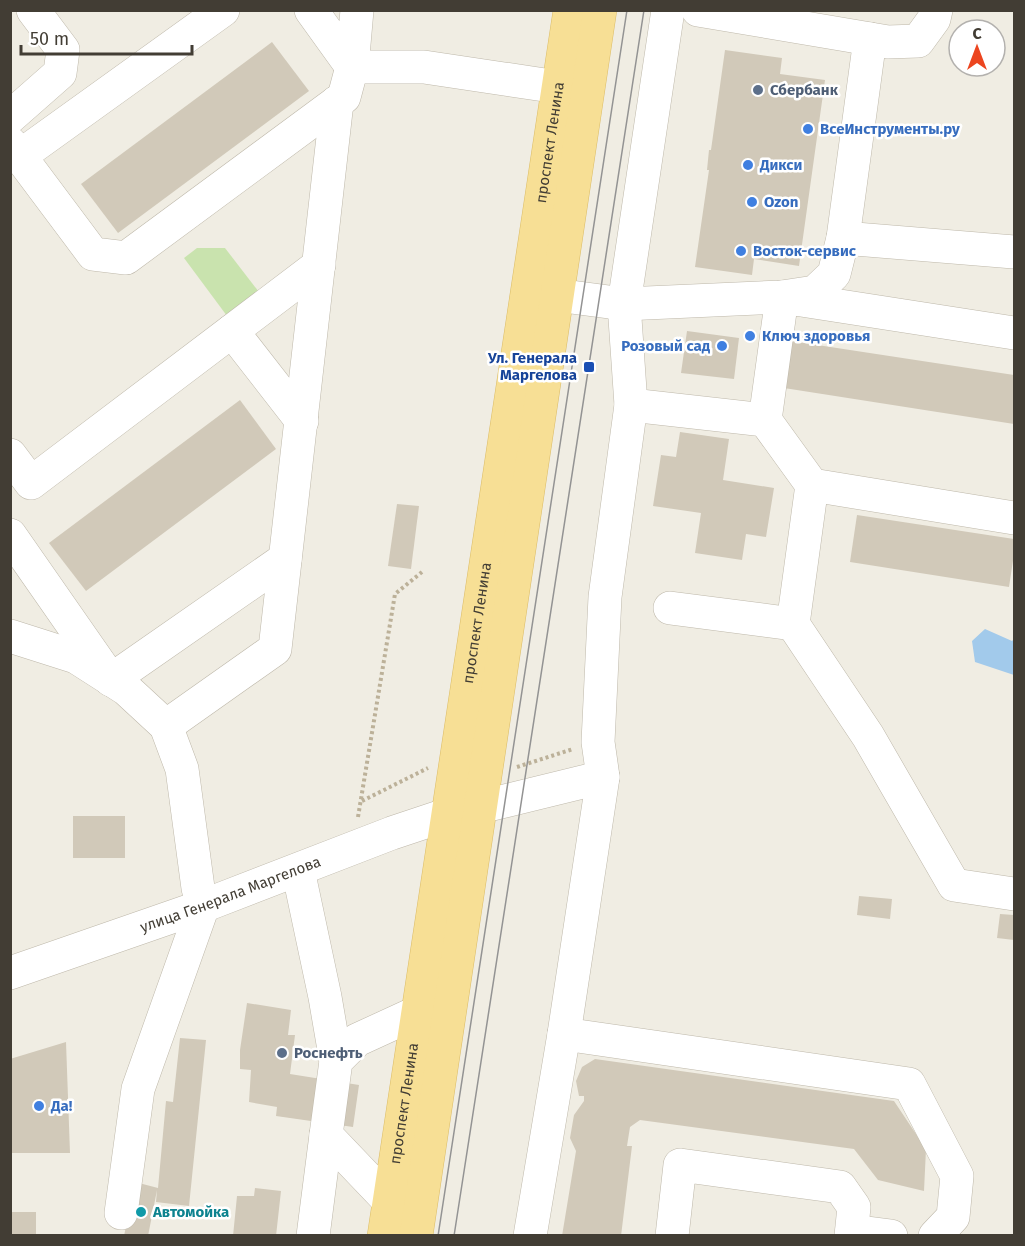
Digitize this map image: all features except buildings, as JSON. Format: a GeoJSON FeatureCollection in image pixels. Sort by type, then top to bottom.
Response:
{"type":"FeatureCollection","features":[{"type":"Feature","properties":{"kind":"main road","name":"проспект Ленина"},"geometry":{"type":"LineString","coordinates":[[416,1236],[480,807],[542,292],[558,87],[570,10]]}},
{"type":"Feature","properties":{"kind":"main road","name":"проспект Ленина"},"geometry":{"type":"LineString","coordinates":[[384,1236],[448,814],[542,292],[600,10]]}},
{"type":"Feature","properties":{"kind":"main road"},"geometry":{"type":"LineString","coordinates":[[448,814],[480,807]]}},
{"type":"Feature","properties":{"kind":"street"},"geometry":{"type":"LineString","coordinates":[[10,117],[60,73],[63,50],[33,10]]}},
{"type":"Feature","properties":{"kind":"street"},"geometry":{"type":"LineString","coordinates":[[223,10],[15,150],[93,254],[126,258],[344,97],[352,67],[357,10]]}},
{"type":"Feature","properties":{"kind":"street"},"geometry":{"type":"LineString","coordinates":[[311,10],[352,67]]}},
{"type":"Feature","properties":{"kind":"street"},"geometry":{"type":"LineString","coordinates":[[530,1236],[564,1034],[603,777],[598,742],[605,597],[631,405],[624,304],[668,10]]}},
{"type":"Feature","properties":{"kind":"street"},"geometry":{"type":"LineString","coordinates":[[698,10],[888,42],[918,41],[934,19],[936,10]]}},
{"type":"Feature","properties":{"kind":"street"},"geometry":{"type":"LineString","coordinates":[[542,292],[624,304],[782,297],[815,292],[834,274],[843,238],[870,39]]}},
{"type":"Feature","properties":{"kind":"street"},"geometry":{"type":"LineString","coordinates":[[352,67],[424,67],[558,87]]}},
{"type":"Feature","properties":{"kind":"street"},"geometry":{"type":"LineString","coordinates":[[166,726],[275,649],[337,102]]}},
{"type":"Feature","properties":{"kind":"street"},"geometry":{"type":"LineString","coordinates":[[843,238],[1014,252]]}},
{"type":"Feature","properties":{"kind":"street"},"geometry":{"type":"LineString","coordinates":[[15,471],[232,331],[319,265]]}},
{"type":"Feature","properties":{"kind":"street"},"geometry":{"type":"LineString","coordinates":[[782,297],[1014,333]]}},
{"type":"Feature","properties":{"kind":"street"},"geometry":{"type":"LineString","coordinates":[[782,297],[765,420],[812,485],[793,624],[868,736],[954,885],[1014,894]]}},
{"type":"Feature","properties":{"kind":"street"},"geometry":{"type":"LineString","coordinates":[[232,331],[302,422]]}},
{"type":"Feature","properties":{"kind":"street"},"geometry":{"type":"LineString","coordinates":[[631,405],[765,420]]}},
{"type":"Feature","properties":{"kind":"street"},"geometry":{"type":"LineString","coordinates":[[812,485],[1014,518]]}},
{"type":"Feature","properties":{"kind":"street"},"geometry":{"type":"LineString","coordinates":[[10,535],[21,566],[111,680]]}},
{"type":"Feature","properties":{"kind":"street"},"geometry":{"type":"LineString","coordinates":[[111,680],[285,559]]}},
{"type":"Feature","properties":{"kind":"street"},"geometry":{"type":"LineString","coordinates":[[670,608],[793,624]]}},
{"type":"Feature","properties":{"kind":"street"},"geometry":{"type":"LineString","coordinates":[[10,636],[76,657],[126,689],[166,726],[182,769],[198,888],[203,906],[138,1089],[121,1213]]}},
{"type":"Feature","properties":{"kind":"street"},"geometry":{"type":"LineString","coordinates":[[480,807],[603,777]]}},
{"type":"Feature","properties":{"kind":"street","name":"улица Генерала Маргелова"},"geometry":{"type":"LineString","coordinates":[[10,973],[203,906],[448,814]]}},
{"type":"Feature","properties":{"kind":"street"},"geometry":{"type":"LineString","coordinates":[[298,870],[326,997],[336,1061],[313,1236]]}},
{"type":"Feature","properties":{"kind":"street"},"geometry":{"type":"LineString","coordinates":[[336,1061],[357,1040],[418,1012]]}},
{"type":"Feature","properties":{"kind":"street"},"geometry":{"type":"LineString","coordinates":[[564,1034],[909,1084],[957,1176],[953,1217],[935,1236]]}},
{"type":"Feature","properties":{"kind":"street"},"geometry":{"type":"LineString","coordinates":[[326,1135],[389,1201]]}},
{"type":"Feature","properties":{"kind":"street"},"geometry":{"type":"LineString","coordinates":[[672,1236],[680,1166],[840,1187],[854,1207],[851,1233],[891,1236]]}},
{"type":"Feature","properties":{"kind":"path"},"geometry":{"type":"LineString","coordinates":[[358,820],[395,594],[422,572]]}},
{"type":"Feature","properties":{"kind":"path"},"geometry":{"type":"LineString","coordinates":[[510,770],[576,748]]}},
{"type":"Feature","properties":{"kind":"path"},"geometry":{"type":"LineString","coordinates":[[362,801],[431,766]]}},
{"type":"Feature","properties":{"kind":"green space"},"geometry":{"type":"Polygon","coordinates":[[[197,248],[225,248],[262,296],[230,320],[184,258],[197,248]]]}},
{"type":"Feature","properties":{"kind":"water"},"geometry":{"type":"Polygon","coordinates":[[[985,629],[1012,641],[1014,639],[1014,675],[975,662],[972,641],[985,629]]]}},
{"type":"Feature","properties":{"kind":"tram line"},"geometry":{"type":"LineString","coordinates":[[438,1236],[627,10]]}},
{"type":"Feature","properties":{"kind":"tram line"},"geometry":{"type":"LineString","coordinates":[[454,1236],[644,10]]}},
{"type":"Feature","properties":{"kind":"place","name":"Сбербанк"},"geometry":{"type":"Point","coordinates":[758,90]}},
{"type":"Feature","properties":{"kind":"place","name":"ВсеИнструменты.ру"},"geometry":{"type":"Point","coordinates":[808,129]}},
{"type":"Feature","properties":{"kind":"place","name":"Дикси"},"geometry":{"type":"Point","coordinates":[748,165]}},
{"type":"Feature","properties":{"kind":"place","name":"Ozon"},"geometry":{"type":"Point","coordinates":[752,202]}},
{"type":"Feature","properties":{"kind":"place","name":"Восток-сервис"},"geometry":{"type":"Point","coordinates":[741,251]}},
{"type":"Feature","properties":{"kind":"place","name":"Ключ здоровья"},"geometry":{"type":"Point","coordinates":[750,336]}},
{"type":"Feature","properties":{"kind":"place","name":"Розовый сад"},"geometry":{"type":"Point","coordinates":[722,346]}},
{"type":"Feature","properties":{"kind":"place","name":"Ул. Генерала Маргелова"},"geometry":{"type":"Point","coordinates":[589,367]}},
{"type":"Feature","properties":{"kind":"place","name":"Роснефть"},"geometry":{"type":"Point","coordinates":[282,1053]}},
{"type":"Feature","properties":{"kind":"place","name":"Да!"},"geometry":{"type":"Point","coordinates":[39,1106]}},
{"type":"Feature","properties":{"kind":"place","name":"Автомойка"},"geometry":{"type":"Point","coordinates":[141,1212]}}]}
